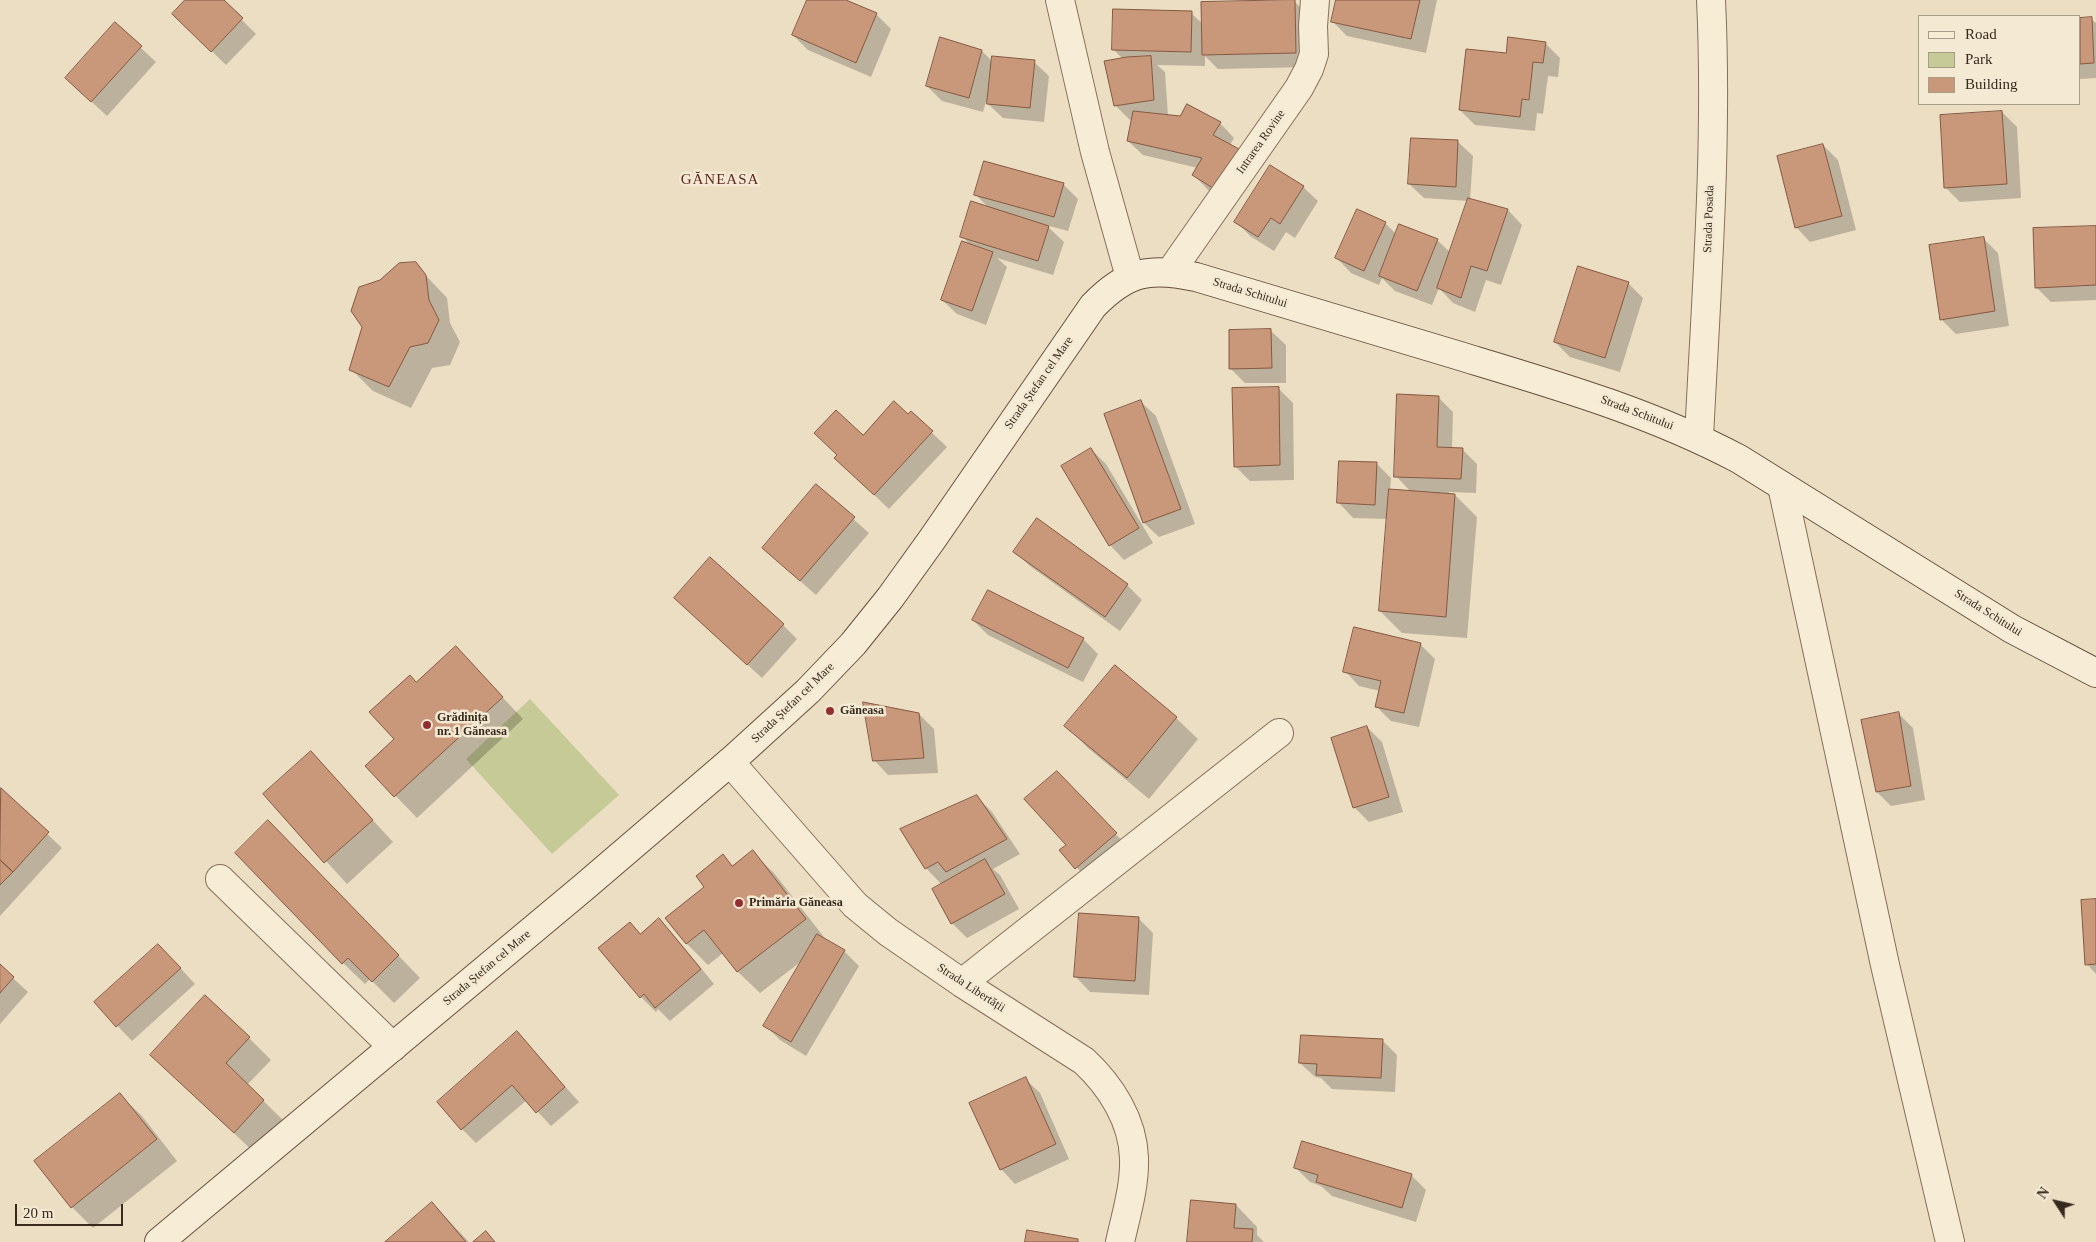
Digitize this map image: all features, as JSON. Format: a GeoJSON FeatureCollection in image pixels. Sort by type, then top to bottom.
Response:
{"type":"FeatureCollection","features":[{"type":"Feature","properties":{"kind":"street"},"geometry":{"type":"LineString","coordinates":[[1060,0],[1099,169],[1130,277]]}},
{"type":"Feature","properties":{"kind":"street","name":"Intrarea Rovine"},"geometry":{"type":"LineString","coordinates":[[1171,272],[1299,88],[1310,69],[1314,54],[1313,26],[1315,0]]}},
{"type":"Feature","properties":{"kind":"street","name":"Strada Posada"},"geometry":{"type":"LineString","coordinates":[[1699,438],[1707,280],[1714,67],[1711,0]]}},
{"type":"Feature","properties":{"kind":"street","name":"Strada Schitului"},"geometry":{"type":"LineString","coordinates":[[1130,277],[1149,272],[1171,272],[1212,282],[1580,392],[1699,438],[1782,486],[2012,629],[2096,673]]}},
{"type":"Feature","properties":{"kind":"street","name":"Strada Ștefan cel Mare"},"geometry":{"type":"LineString","coordinates":[[159,1242],[730,762],[808,691],[853,644],[931,542],[1093,306],[1110,289],[1130,277]]}},
{"type":"Feature","properties":{"kind":"street"},"geometry":{"type":"LineString","coordinates":[[1782,486],[1885,965],[1950,1242]]}},
{"type":"Feature","properties":{"kind":"street"},"geometry":{"type":"LineString","coordinates":[[962,983],[1279,733]]}},
{"type":"Feature","properties":{"kind":"street","name":"Strada Libertății"},"geometry":{"type":"LineString","coordinates":[[730,762],[855,905],[888,932],[962,983],[1084,1061],[1096,1072],[1116,1100],[1128,1128],[1134,1157],[1132,1189],[1120,1242]]}},
{"type":"Feature","properties":{"kind":"street"},"geometry":{"type":"LineString","coordinates":[[220,879],[392,1046]]}},
{"type":"Feature","properties":{"kind":"green space"},"geometry":{"type":"Polygon","coordinates":[[[530,699],[619,795],[552,854],[466,759],[530,699]]]}},
{"type":"Feature","properties":{"kind":"building"},"geometry":{"type":"Polygon","coordinates":[[[185,0],[224,0],[243,18],[211,52],[172,14],[185,0]]]}},
{"type":"Feature","properties":{"kind":"building"},"geometry":{"type":"Polygon","coordinates":[[[807,0],[846,0],[877,13],[856,63],[792,35],[807,0]]]}},
{"type":"Feature","properties":{"kind":"building"},"geometry":{"type":"Polygon","coordinates":[[[1295,0],[1296,53],[1202,55],[1201,2],[1295,0]]]}},
{"type":"Feature","properties":{"kind":"building"},"geometry":{"type":"Polygon","coordinates":[[[1336,0],[1420,0],[1411,39],[1331,22],[1336,0]]]}},
{"type":"Feature","properties":{"kind":"building"},"geometry":{"type":"Polygon","coordinates":[[[1113,9],[1192,11],[1191,52],[1112,50],[1113,9]]]}},
{"type":"Feature","properties":{"kind":"building"},"geometry":{"type":"Polygon","coordinates":[[[2092,17],[2094,63],[2081,64],[2081,18],[2092,17]]]}},
{"type":"Feature","properties":{"kind":"building"},"geometry":{"type":"Polygon","coordinates":[[[115,22],[142,46],[91,102],[65,78],[115,22]]]}},
{"type":"Feature","properties":{"kind":"building"},"geometry":{"type":"Polygon","coordinates":[[[940,37],[982,50],[969,98],[926,86],[940,37]]]}},
{"type":"Feature","properties":{"kind":"building"},"geometry":{"type":"Polygon","coordinates":[[[1508,37],[1546,42],[1543,63],[1533,62],[1529,100],[1522,99],[1520,117],[1459,110],[1466,49],[1506,53],[1508,37]]]}},
{"type":"Feature","properties":{"kind":"building"},"geometry":{"type":"Polygon","coordinates":[[[992,56],[1035,60],[1030,108],[987,104],[992,56]]]}},
{"type":"Feature","properties":{"kind":"building"},"geometry":{"type":"Polygon","coordinates":[[[1151,56],[1154,100],[1114,106],[1104,61],[1127,57],[1151,56]]]}},
{"type":"Feature","properties":{"kind":"building"},"geometry":{"type":"Polygon","coordinates":[[[1187,104],[1221,122],[1213,135],[1239,149],[1216,190],[1192,175],[1202,158],[1127,141],[1133,111],[1180,116],[1187,104]]]}},
{"type":"Feature","properties":{"kind":"building"},"geometry":{"type":"Polygon","coordinates":[[[2002,111],[2007,184],[1944,188],[1940,115],[2002,111]]]}},
{"type":"Feature","properties":{"kind":"building"},"geometry":{"type":"Polygon","coordinates":[[[1411,138],[1458,140],[1456,187],[1408,184],[1411,138]]]}},
{"type":"Feature","properties":{"kind":"building"},"geometry":{"type":"Polygon","coordinates":[[[1823,144],[1842,216],[1795,228],[1777,156],[1823,144]]]}},
{"type":"Feature","properties":{"kind":"building"},"geometry":{"type":"Polygon","coordinates":[[[984,161],[1064,183],[1054,217],[974,195],[984,161]]]}},
{"type":"Feature","properties":{"kind":"building"},"geometry":{"type":"Polygon","coordinates":[[[1270,165],[1304,186],[1280,224],[1271,218],[1258,237],[1234,222],[1270,165]]]}},
{"type":"Feature","properties":{"kind":"building"},"geometry":{"type":"Polygon","coordinates":[[[1468,198],[1508,209],[1487,271],[1471,266],[1461,298],[1437,288],[1468,198]]]}},
{"type":"Feature","properties":{"kind":"building"},"geometry":{"type":"Polygon","coordinates":[[[971,201],[1049,226],[1038,261],[960,237],[971,201]]]}},
{"type":"Feature","properties":{"kind":"building"},"geometry":{"type":"Polygon","coordinates":[[[1357,209],[1386,222],[1364,271],[1335,258],[1357,209]]]}},
{"type":"Feature","properties":{"kind":"building"},"geometry":{"type":"Polygon","coordinates":[[[1399,224],[1438,239],[1417,291],[1379,276],[1399,224]]]}},
{"type":"Feature","properties":{"kind":"building"},"geometry":{"type":"Polygon","coordinates":[[[2096,226],[2096,285],[2035,288],[2033,228],[2096,226]]]}},
{"type":"Feature","properties":{"kind":"building"},"geometry":{"type":"Polygon","coordinates":[[[1984,237],[1995,311],[1940,320],[1929,245],[1984,237]]]}},
{"type":"Feature","properties":{"kind":"building"},"geometry":{"type":"Polygon","coordinates":[[[962,241],[993,252],[972,311],[941,300],[962,241]]]}},
{"type":"Feature","properties":{"kind":"building"},"geometry":{"type":"Polygon","coordinates":[[[416,262],[426,275],[429,300],[439,320],[428,343],[410,347],[389,387],[349,370],[362,327],[351,311],[359,287],[380,280],[399,263],[416,262]]]}},
{"type":"Feature","properties":{"kind":"building"},"geometry":{"type":"Polygon","coordinates":[[[1578,266],[1629,282],[1605,358],[1554,342],[1578,266]]]}},
{"type":"Feature","properties":{"kind":"building"},"geometry":{"type":"Polygon","coordinates":[[[1271,329],[1272,368],[1229,369],[1229,330],[1271,329]]]}},
{"type":"Feature","properties":{"kind":"building"},"geometry":{"type":"Polygon","coordinates":[[[1279,387],[1280,465],[1234,467],[1232,388],[1279,387]]]}},
{"type":"Feature","properties":{"kind":"building"},"geometry":{"type":"Polygon","coordinates":[[[1397,394],[1439,396],[1437,447],[1463,448],[1461,479],[1394,477],[1397,394]]]}},
{"type":"Feature","properties":{"kind":"building"},"geometry":{"type":"Polygon","coordinates":[[[1141,400],[1181,509],[1143,523],[1104,414],[1141,400]]]}},
{"type":"Feature","properties":{"kind":"building"},"geometry":{"type":"Polygon","coordinates":[[[894,401],[908,414],[911,411],[933,431],[874,495],[834,458],[837,455],[814,433],[836,410],[863,435],[894,401]]]}},
{"type":"Feature","properties":{"kind":"building"},"geometry":{"type":"Polygon","coordinates":[[[1091,448],[1139,528],[1109,546],[1061,466],[1091,448]]]}},
{"type":"Feature","properties":{"kind":"building"},"geometry":{"type":"Polygon","coordinates":[[[1339,461],[1377,462],[1375,505],[1337,503],[1339,461]]]}},
{"type":"Feature","properties":{"kind":"building"},"geometry":{"type":"Polygon","coordinates":[[[816,484],[855,517],[800,581],[762,548],[816,484]]]}},
{"type":"Feature","properties":{"kind":"building"},"geometry":{"type":"Polygon","coordinates":[[[1389,489],[1455,494],[1446,617],[1379,611],[1389,489]]]}},
{"type":"Feature","properties":{"kind":"building"},"geometry":{"type":"Polygon","coordinates":[[[1037,518],[1128,584],[1105,617],[1013,552],[1037,518]]]}},
{"type":"Feature","properties":{"kind":"building"},"geometry":{"type":"Polygon","coordinates":[[[710,557],[784,624],[747,665],[674,598],[710,557]]]}},
{"type":"Feature","properties":{"kind":"building"},"geometry":{"type":"Polygon","coordinates":[[[988,590],[1084,638],[1068,668],[972,620],[988,590]]]}},
{"type":"Feature","properties":{"kind":"building"},"geometry":{"type":"Polygon","coordinates":[[[1354,627],[1421,643],[1404,713],[1375,707],[1381,681],[1343,672],[1354,627]]]}},
{"type":"Feature","properties":{"kind":"building","name":"Grădinița nr. 1 Găneasa"},"geometry":{"type":"Polygon","coordinates":[[[456,646],[503,697],[394,797],[365,766],[394,739],[369,712],[410,675],[416,682],[456,646]]]}},
{"type":"Feature","properties":{"kind":"building"},"geometry":{"type":"Polygon","coordinates":[[[1115,665],[1177,717],[1127,778],[1064,726],[1115,665]]]}},
{"type":"Feature","properties":{"kind":"building"},"geometry":{"type":"Polygon","coordinates":[[[863,702],[919,713],[924,758],[873,761],[863,702]]]}},
{"type":"Feature","properties":{"kind":"building"},"geometry":{"type":"Polygon","coordinates":[[[1899,712],[1911,786],[1876,792],[1861,720],[1899,712]]]}},
{"type":"Feature","properties":{"kind":"building"},"geometry":{"type":"Polygon","coordinates":[[[1367,726],[1389,797],[1353,808],[1331,738],[1367,726]]]}},
{"type":"Feature","properties":{"kind":"building"},"geometry":{"type":"Polygon","coordinates":[[[311,751],[373,820],[324,863],[263,794],[311,751]]]}},
{"type":"Feature","properties":{"kind":"building"},"geometry":{"type":"Polygon","coordinates":[[[1057,771],[1117,833],[1075,869],[1059,850],[1066,845],[1024,799],[1057,771]]]}},
{"type":"Feature","properties":{"kind":"building"},"geometry":{"type":"Polygon","coordinates":[[[1,788],[49,832],[13,872],[0,860],[1,788]]]}},
{"type":"Feature","properties":{"kind":"building"},"geometry":{"type":"Polygon","coordinates":[[[977,795],[1007,839],[946,872],[938,862],[925,869],[900,829],[977,795]]]}},
{"type":"Feature","properties":{"kind":"building"},"geometry":{"type":"Polygon","coordinates":[[[268,820],[399,955],[372,982],[348,958],[342,964],[235,853],[268,820]]]}},
{"type":"Feature","properties":{"kind":"building","name":"Primăria Găneasa"},"geometry":{"type":"Polygon","coordinates":[[[753,850],[806,919],[737,972],[704,930],[686,944],[665,918],[704,887],[696,876],[723,854],[732,866],[753,850]]]}},
{"type":"Feature","properties":{"kind":"building"},"geometry":{"type":"Polygon","coordinates":[[[985,859],[1005,894],[951,924],[932,889],[985,859]]]}},
{"type":"Feature","properties":{"kind":"building"},"geometry":{"type":"Polygon","coordinates":[[[0,860],[13,872],[0,885],[0,860]]]}},
{"type":"Feature","properties":{"kind":"building"},"geometry":{"type":"Polygon","coordinates":[[[2096,899],[2096,964],[2085,965],[2081,900],[2096,899]]]}},
{"type":"Feature","properties":{"kind":"building"},"geometry":{"type":"Polygon","coordinates":[[[1079,913],[1139,917],[1135,981],[1074,977],[1079,913]]]}},
{"type":"Feature","properties":{"kind":"building"},"geometry":{"type":"Polygon","coordinates":[[[659,918],[701,969],[655,1008],[644,994],[640,998],[598,948],[630,922],[640,934],[659,918]]]}},
{"type":"Feature","properties":{"kind":"building"},"geometry":{"type":"Polygon","coordinates":[[[817,934],[845,950],[791,1042],[763,1026],[817,934]]]}},
{"type":"Feature","properties":{"kind":"building"},"geometry":{"type":"Polygon","coordinates":[[[158,944],[181,968],[116,1027],[94,1002],[158,944]]]}},
{"type":"Feature","properties":{"kind":"building"},"geometry":{"type":"Polygon","coordinates":[[[0,964],[14,977],[0,993],[0,964]]]}},
{"type":"Feature","properties":{"kind":"building"},"geometry":{"type":"Polygon","coordinates":[[[205,995],[250,1037],[226,1063],[264,1100],[234,1133],[150,1055],[205,995]]]}},
{"type":"Feature","properties":{"kind":"building"},"geometry":{"type":"Polygon","coordinates":[[[517,1031],[565,1087],[536,1113],[512,1085],[461,1130],[437,1102],[517,1031]]]}},
{"type":"Feature","properties":{"kind":"building"},"geometry":{"type":"Polygon","coordinates":[[[1301,1035],[1383,1039],[1381,1078],[1316,1075],[1317,1064],[1299,1063],[1301,1035]]]}},
{"type":"Feature","properties":{"kind":"building"},"geometry":{"type":"Polygon","coordinates":[[[1026,1077],[1056,1144],[1000,1170],[969,1103],[1026,1077]]]}},
{"type":"Feature","properties":{"kind":"building"},"geometry":{"type":"Polygon","coordinates":[[[120,1093],[157,1139],[71,1208],[34,1161],[120,1093]]]}},
{"type":"Feature","properties":{"kind":"building"},"geometry":{"type":"Polygon","coordinates":[[[1302,1141],[1412,1174],[1402,1208],[1316,1182],[1318,1175],[1294,1168],[1302,1141]]]}},
{"type":"Feature","properties":{"kind":"building"},"geometry":{"type":"Polygon","coordinates":[[[1191,1200],[1236,1204],[1234,1228],[1253,1229],[1252,1242],[1187,1242],[1191,1200]]]}},
{"type":"Feature","properties":{"kind":"building"},"geometry":{"type":"Polygon","coordinates":[[[432,1202],[466,1242],[385,1242],[432,1202]]]}},
{"type":"Feature","properties":{"kind":"building"},"geometry":{"type":"Polygon","coordinates":[[[1027,1230],[1078,1239],[1078,1242],[1025,1242],[1027,1230]]]}},
{"type":"Feature","properties":{"kind":"building"},"geometry":{"type":"Polygon","coordinates":[[[486,1231],[495,1242],[473,1242],[486,1231]]]}},
{"type":"Feature","properties":{"kind":"place","name":"Găneasa"},"geometry":{"type":"Point","coordinates":[830,711]}},
{"type":"Feature","properties":{"kind":"place","name":"Grădinița nr. 1 Găneasa"},"geometry":{"type":"Point","coordinates":[427,725]}},
{"type":"Feature","properties":{"kind":"place","name":"Primăria Găneasa"},"geometry":{"type":"Point","coordinates":[739,903]}},
{"type":"Feature","properties":{"kind":"district","name":"GĂNEASA"},"geometry":{"type":"Point","coordinates":[720,180]}}]}
